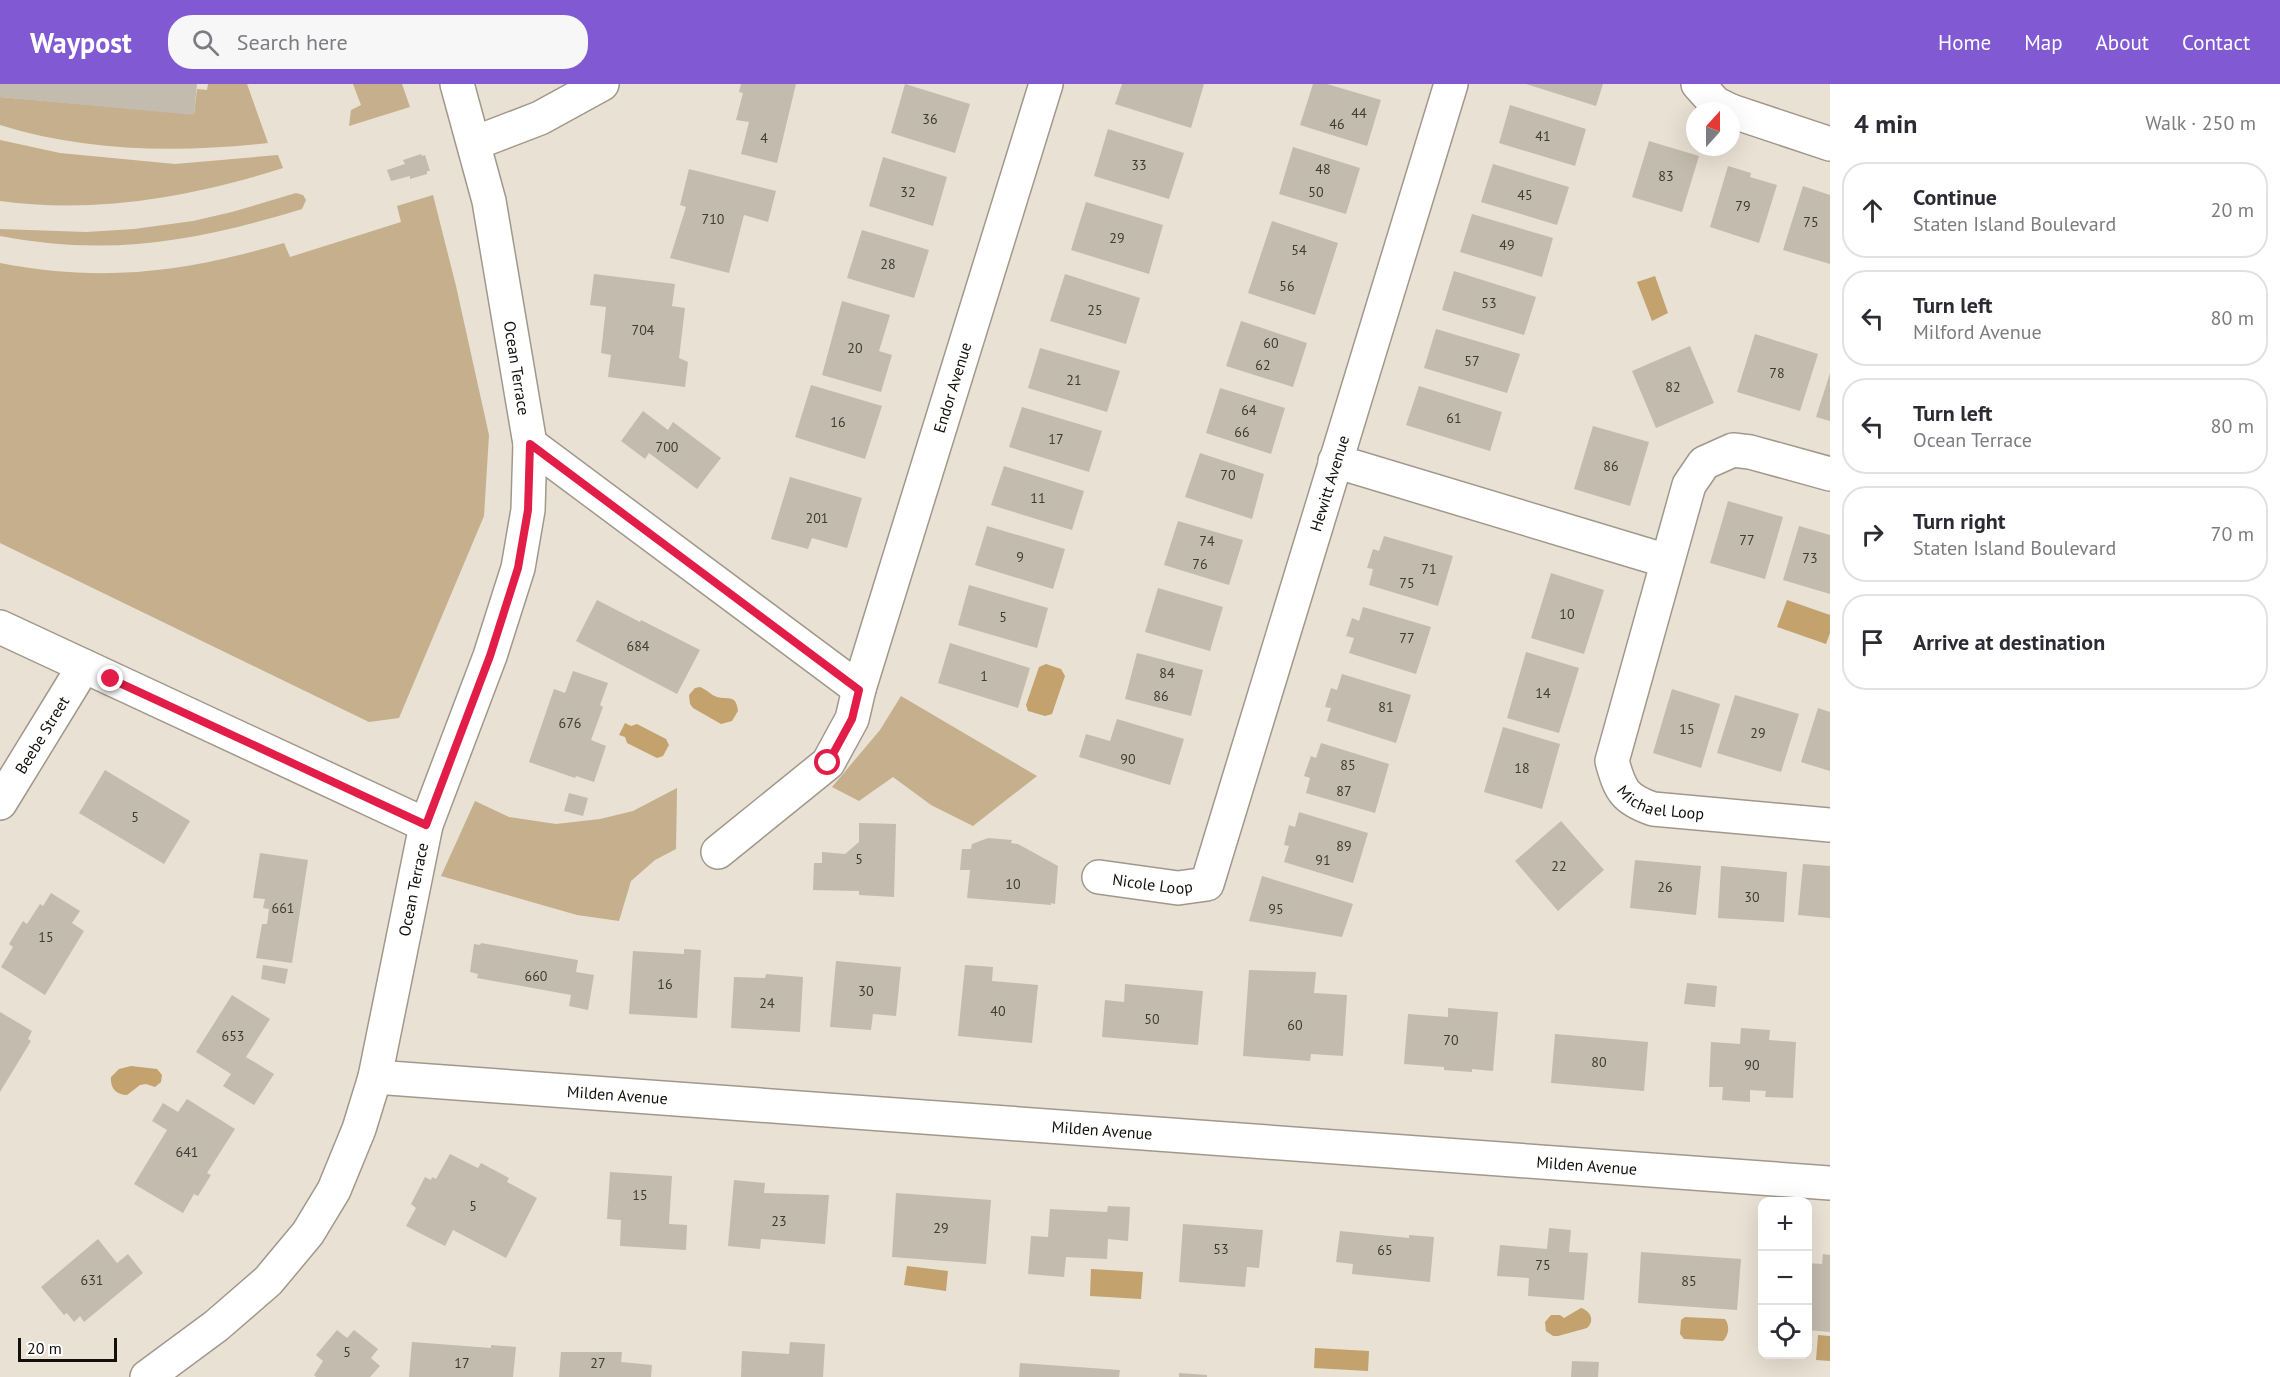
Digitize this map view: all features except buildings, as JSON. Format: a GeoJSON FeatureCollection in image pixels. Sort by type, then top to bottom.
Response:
{"type":"FeatureCollection","features":[{"type":"Feature","properties":{"kind":"street","name":"Ocean Terrace"},"geometry":{"type":"LineString","coordinates":[[147,1377],[216,1326],[268,1281],[308,1233],[334,1190],[359,1129],[375,1077],[426,825],[490,656],[518,568],[528,510],[530,444],[489,201],[457,84]]}},
{"type":"Feature","properties":{"kind":"street"},"geometry":{"type":"LineString","coordinates":[[475,143],[540,118],[602,84]]}},
{"type":"Feature","properties":{"kind":"street","name":"Endor Avenue"},"geometry":{"type":"LineString","coordinates":[[718,852],[828,763],[852,719],[1046,84]]}},
{"type":"Feature","properties":{"kind":"street","name":"Hewitt Avenue"},"geometry":{"type":"LineString","coordinates":[[1207,884],[1451,84]]}},
{"type":"Feature","properties":{"kind":"street"},"geometry":{"type":"LineString","coordinates":[[1698,84],[1714,102]]}},
{"type":"Feature","properties":{"kind":"street"},"geometry":{"type":"LineString","coordinates":[[1740,114],[1830,144]]}},
{"type":"Feature","properties":{"kind":"street"},"geometry":{"type":"LineString","coordinates":[[530,444],[859,690]]}},
{"type":"Feature","properties":{"kind":"street","name":"Michael Loop"},"geometry":{"type":"LineString","coordinates":[[1830,474],[1750,452],[1733,450],[1704,463],[1689,485],[1612,761],[1618,784],[1634,802],[1653,809],[1830,825]]}},
{"type":"Feature","properties":{"kind":"street"},"geometry":{"type":"LineString","coordinates":[[1335,461],[1668,561]]}},
{"type":"Feature","properties":{"kind":"street"},"geometry":{"type":"LineString","coordinates":[[0,627],[426,825]]}},
{"type":"Feature","properties":{"kind":"street","name":"Beebe Street"},"geometry":{"type":"LineString","coordinates":[[0,803],[84,666]]}},
{"type":"Feature","properties":{"kind":"street","name":"Nicole Loop"},"geometry":{"type":"LineString","coordinates":[[1099,877],[1178,888],[1207,884]]}},
{"type":"Feature","properties":{"kind":"street","name":"Milden Avenue"},"geometry":{"type":"LineString","coordinates":[[375,1077],[1830,1183]]}},
{"type":"Feature","properties":{"kind":"shaded area"},"geometry":{"type":"Polygon","coordinates":[[[208,84],[247,84],[268,143],[201,148],[133,148],[66,141],[0,125],[0,97],[194,114],[197,89],[207,90],[208,84]]]}},
{"type":"Feature","properties":{"kind":"shaded area"},"geometry":{"type":"Polygon","coordinates":[[[353,84],[402,84],[410,107],[349,126],[351,110],[361,105],[353,84]]]}},
{"type":"Feature","properties":{"kind":"shaded area"},"geometry":{"type":"Polygon","coordinates":[[[0,140],[60,153],[175,164],[278,155],[283,168],[179,195],[107,204],[36,205],[0,201],[0,140]]]}},
{"type":"Feature","properties":{"kind":"shaded area"},"geometry":{"type":"Polygon","coordinates":[[[296,193],[303,195],[306,200],[302,209],[226,230],[189,237],[116,245],[79,245],[0,236],[0,229],[86,232],[134,229],[193,221],[296,193]]]}},
{"type":"Feature","properties":{"kind":"shaded area"},"geometry":{"type":"Polygon","coordinates":[[[433,195],[489,435],[484,516],[399,718],[369,722],[0,543],[0,263],[74,272],[144,271],[212,261],[284,243],[290,257],[401,222],[397,206],[433,195]]]}},
{"type":"Feature","properties":{"kind":"shaded area"},"geometry":{"type":"Polygon","coordinates":[[[1655,276],[1668,313],[1652,321],[1637,282],[1655,276]]]}},
{"type":"Feature","properties":{"kind":"shaded area"},"geometry":{"type":"Polygon","coordinates":[[[1787,600],[1830,615],[1830,633],[1826,644],[1777,627],[1787,600]]]}},
{"type":"Feature","properties":{"kind":"shaded area"},"geometry":{"type":"Polygon","coordinates":[[[1046,664],[1061,669],[1065,676],[1052,714],[1045,716],[1028,711],[1026,705],[1039,667],[1046,664]]]}},
{"type":"Feature","properties":{"kind":"shaded area"},"geometry":{"type":"Polygon","coordinates":[[[700,687],[717,697],[736,702],[738,711],[732,721],[721,724],[693,708],[689,695],[695,688],[700,687]]]}},
{"type":"Feature","properties":{"kind":"shaded area"},"geometry":{"type":"Polygon","coordinates":[[[901,696],[1037,776],[973,826],[931,805],[893,777],[859,801],[832,787],[880,730],[901,696]]]}},
{"type":"Feature","properties":{"kind":"shaded area"},"geometry":{"type":"Polygon","coordinates":[[[625,723],[631,726],[637,724],[666,739],[669,745],[663,756],[657,758],[627,743],[625,737],[619,735],[625,723]]]}},
{"type":"Feature","properties":{"kind":"shaded area"},"geometry":{"type":"Polygon","coordinates":[[[677,788],[676,849],[655,860],[631,881],[619,921],[577,915],[441,876],[475,801],[509,817],[556,824],[600,819],[633,811],[677,788]]]}},
{"type":"Feature","properties":{"kind":"shaded area"},"geometry":{"type":"Polygon","coordinates":[[[131,1066],[157,1069],[162,1075],[161,1082],[155,1087],[140,1085],[127,1095],[117,1092],[111,1077],[119,1069],[131,1066]]]}},
{"type":"Feature","properties":{"kind":"shaded area"},"geometry":{"type":"Polygon","coordinates":[[[907,1266],[948,1271],[946,1291],[904,1285],[907,1266]]]}},
{"type":"Feature","properties":{"kind":"shaded area"},"geometry":{"type":"Polygon","coordinates":[[[1091,1269],[1143,1272],[1141,1299],[1090,1296],[1091,1269]]]}},
{"type":"Feature","properties":{"kind":"shaded area"},"geometry":{"type":"Polygon","coordinates":[[[1581,1308],[1591,1316],[1591,1322],[1587,1328],[1558,1336],[1553,1336],[1546,1331],[1545,1322],[1551,1315],[1560,1315],[1564,1318],[1581,1308]]]}},
{"type":"Feature","properties":{"kind":"shaded area"},"geometry":{"type":"Polygon","coordinates":[[[1685,1317],[1725,1319],[1728,1327],[1727,1336],[1723,1341],[1684,1339],[1680,1334],[1681,1320],[1685,1317]]]}},
{"type":"Feature","properties":{"kind":"shaded area"},"geometry":{"type":"Polygon","coordinates":[[[1818,1335],[1830,1336],[1830,1361],[1816,1360],[1818,1335]]]}},
{"type":"Feature","properties":{"kind":"shaded area"},"geometry":{"type":"Polygon","coordinates":[[[1315,1348],[1369,1351],[1368,1371],[1314,1368],[1315,1348]]]}},
{"type":"Feature","properties":{"kind":"route"},"geometry":{"type":"LineString","coordinates":[[111,679],[426,825],[490,656],[518,568],[528,510],[530,444],[583,486],[859,690],[852,719],[828,763]]}}]}
